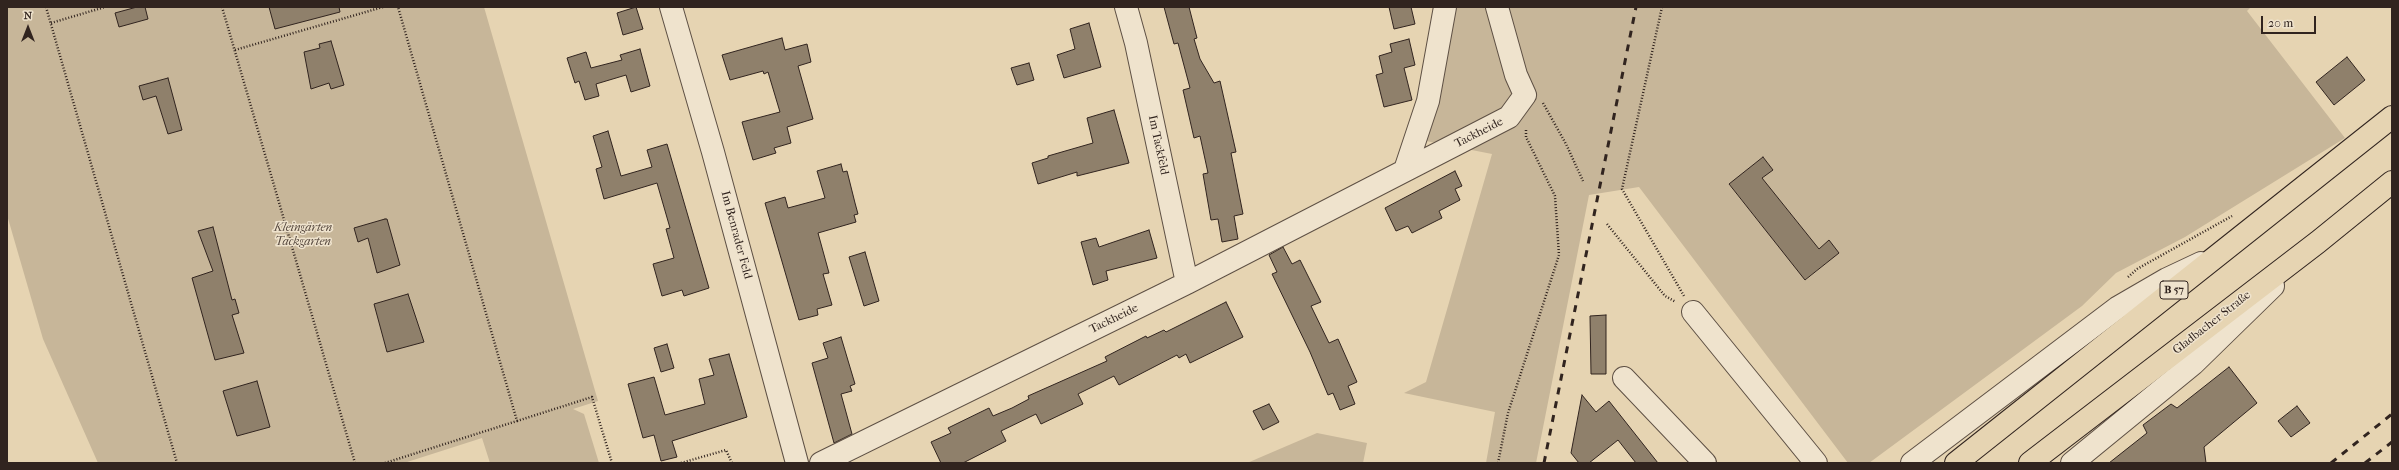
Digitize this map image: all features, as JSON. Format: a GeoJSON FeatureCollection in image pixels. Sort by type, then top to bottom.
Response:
{"type":"FeatureCollection","features":[{"type":"Feature","properties":{"kind":"main road","name":"B 57"},"geometry":{"type":"LineString","coordinates":[[1956,463],[2392,117]]}},
{"type":"Feature","properties":{"kind":"main road","name":"Gladbacher Straße"},"geometry":{"type":"LineString","coordinates":[[2030,463],[2318,242],[2392,182]]}},
{"type":"Feature","properties":{"kind":"street","name":"Im Benrader Feld"},"geometry":{"type":"LineString","coordinates":[[671,7],[713,152],[797,463]]}},
{"type":"Feature","properties":{"kind":"street","name":"Im Tackfeld"},"geometry":{"type":"LineString","coordinates":[[1126,7],[1138,51],[1186,283]]}},
{"type":"Feature","properties":{"kind":"street"},"geometry":{"type":"LineString","coordinates":[[1405,170],[1428,102],[1445,7]]}},
{"type":"Feature","properties":{"kind":"street"},"geometry":{"type":"LineString","coordinates":[[1497,7],[1516,75],[1525,95]]}},
{"type":"Feature","properties":{"kind":"street","name":"Tackheide"},"geometry":{"type":"LineString","coordinates":[[821,463],[1186,283],[1509,117],[1525,95]]}},
{"type":"Feature","properties":{"kind":"street"},"geometry":{"type":"LineString","coordinates":[[2072,463],[2193,364],[2318,242]]}},
{"type":"Feature","properties":{"kind":"street"},"geometry":{"type":"LineString","coordinates":[[1912,463],[2117,308],[2167,279],[2217,255]]}},
{"type":"Feature","properties":{"kind":"street"},"geometry":{"type":"LineString","coordinates":[[1693,312],[1816,463]]}},
{"type":"Feature","properties":{"kind":"street"},"geometry":{"type":"LineString","coordinates":[[1624,378],[1706,463]]}},
{"type":"Feature","properties":{"kind":"path"},"geometry":{"type":"LineString","coordinates":[[46,7],[177,463]]}},
{"type":"Feature","properties":{"kind":"path"},"geometry":{"type":"LineString","coordinates":[[51,23],[105,7]]}},
{"type":"Feature","properties":{"kind":"path"},"geometry":{"type":"LineString","coordinates":[[222,7],[355,463]]}},
{"type":"Feature","properties":{"kind":"path"},"geometry":{"type":"LineString","coordinates":[[235,50],[383,7]]}},
{"type":"Feature","properties":{"kind":"path"},"geometry":{"type":"LineString","coordinates":[[398,7],[517,421]]}},
{"type":"Feature","properties":{"kind":"path"},"geometry":{"type":"LineString","coordinates":[[1662,7],[1622,189],[1693,312]]}},
{"type":"Feature","properties":{"kind":"path"},"geometry":{"type":"LineString","coordinates":[[1498,463],[1508,413],[1559,255],[1555,196],[1526,137],[1525,95],[1534,86],[1566,144],[1583,181]]}},
{"type":"Feature","properties":{"kind":"path"},"geometry":{"type":"LineString","coordinates":[[2123,280],[2138,269],[2233,215]]}},
{"type":"Feature","properties":{"kind":"path"},"geometry":{"type":"LineString","coordinates":[[1607,224],[1665,296],[1693,312]]}},
{"type":"Feature","properties":{"kind":"path"},"geometry":{"type":"LineString","coordinates":[[385,463],[592,397],[612,463]]}},
{"type":"Feature","properties":{"kind":"path"},"geometry":{"type":"LineString","coordinates":[[681,463],[726,450],[732,463]]}},
{"type":"Feature","properties":{"kind":"green space","name":"Kleingärten Tackgarten"},"geometry":{"type":"Polygon","coordinates":[[[7,7],[484,7],[598,401],[573,409],[584,414],[599,463],[490,463],[482,438],[404,463],[98,463],[43,339],[7,215],[7,7]]]}},
{"type":"Feature","properties":{"kind":"green space"},"geometry":{"type":"Polygon","coordinates":[[[1445,7],[2251,7],[2247,11],[2345,138],[2185,237],[2116,273],[2082,306],[1869,463],[1848,463],[1639,187],[1589,195],[1536,463],[1486,463],[1495,412],[1404,393],[1426,382],[1492,154],[1416,139],[1445,7]],[[1763,157],[1729,185],[1806,280],[1839,253],[1829,240],[1819,249],[1762,178],[1773,170],[1763,157]]]}},
{"type":"Feature","properties":{"kind":"green space"},"geometry":{"type":"Polygon","coordinates":[[[1317,433],[1367,443],[1363,463],[1247,463],[1317,433]]]}},
{"type":"Feature","properties":{"kind":"building"},"geometry":{"type":"Polygon","coordinates":[[[137,7],[145,7],[148,19],[119,27],[115,13],[137,7]]]}},
{"type":"Feature","properties":{"kind":"building"},"geometry":{"type":"Polygon","coordinates":[[[269,7],[339,7],[340,12],[275,29],[269,7]]]}},
{"type":"Feature","properties":{"kind":"building"},"geometry":{"type":"Polygon","coordinates":[[[636,7],[643,29],[623,35],[617,13],[636,7]]]}},
{"type":"Feature","properties":{"kind":"building"},"geometry":{"type":"Polygon","coordinates":[[[1164,7],[1189,7],[1197,38],[1194,39],[1200,59],[1214,83],[1220,81],[1236,152],[1231,153],[1243,214],[1234,216],[1238,239],[1222,242],[1218,219],[1211,220],[1203,174],[1208,173],[1200,136],[1194,138],[1183,90],[1190,88],[1178,43],[1174,44],[1164,7]]]}},
{"type":"Feature","properties":{"kind":"building"},"geometry":{"type":"Polygon","coordinates":[[[1389,7],[1411,7],[1415,24],[1394,29],[1389,7]]]}},
{"type":"Feature","properties":{"kind":"building"},"geometry":{"type":"Polygon","coordinates":[[[1089,23],[1101,67],[1064,78],[1057,55],[1075,49],[1070,29],[1089,23]]]}},
{"type":"Feature","properties":{"kind":"building"},"geometry":{"type":"Polygon","coordinates":[[[782,38],[785,50],[807,44],[811,62],[798,66],[813,119],[787,127],[791,143],[774,148],[776,153],[753,160],[742,122],[780,112],[768,72],[764,74],[763,71],[730,80],[722,55],[782,38]]]}},
{"type":"Feature","properties":{"kind":"building"},"geometry":{"type":"Polygon","coordinates":[[[1409,39],[1415,65],[1404,68],[1412,100],[1384,107],[1376,75],[1383,73],[1379,56],[1392,52],[1390,44],[1409,39]]]}},
{"type":"Feature","properties":{"kind":"building"},"geometry":{"type":"Polygon","coordinates":[[[331,41],[344,85],[331,89],[329,83],[311,89],[304,52],[320,48],[319,44],[331,41]]]}},
{"type":"Feature","properties":{"kind":"building"},"geometry":{"type":"Polygon","coordinates":[[[640,49],[650,86],[631,92],[626,75],[596,84],[599,96],[585,100],[579,81],[575,83],[567,58],[586,52],[591,68],[622,60],[620,55],[640,49]]]}},
{"type":"Feature","properties":{"kind":"building"},"geometry":{"type":"Polygon","coordinates":[[[2347,57],[2365,80],[2334,105],[2316,82],[2347,57]]]}},
{"type":"Feature","properties":{"kind":"building"},"geometry":{"type":"Polygon","coordinates":[[[1029,63],[1034,80],[1017,85],[1011,68],[1029,63]]]}},
{"type":"Feature","properties":{"kind":"building"},"geometry":{"type":"Polygon","coordinates":[[[168,78],[182,130],[168,134],[156,96],[143,100],[139,86],[168,78]]]}},
{"type":"Feature","properties":{"kind":"building"},"geometry":{"type":"Polygon","coordinates":[[[1114,110],[1129,163],[1077,176],[1077,172],[1038,184],[1032,163],[1048,158],[1048,156],[1093,143],[1087,118],[1114,110]]]}},
{"type":"Feature","properties":{"kind":"building"},"geometry":{"type":"Polygon","coordinates":[[[608,131],[621,176],[652,167],[647,150],[667,144],[709,288],[684,296],[682,290],[662,296],[653,264],[674,258],[666,229],[670,228],[657,183],[604,199],[596,169],[602,167],[593,136],[608,131]]]}},
{"type":"Feature","properties":{"kind":"building"},"geometry":{"type":"Polygon","coordinates":[[[1763,157],[1773,170],[1762,178],[1819,249],[1829,240],[1839,253],[1805,280],[1729,184],[1763,157]]]}},
{"type":"Feature","properties":{"kind":"building"},"geometry":{"type":"Polygon","coordinates":[[[841,164],[843,172],[847,171],[858,214],[854,215],[856,222],[818,233],[829,273],[823,274],[832,305],[817,309],[818,315],[799,320],[765,203],[785,197],[788,208],[825,198],[817,171],[841,164]]]}},
{"type":"Feature","properties":{"kind":"building"},"geometry":{"type":"Polygon","coordinates":[[[1455,171],[1462,186],[1455,189],[1460,200],[1439,211],[1442,218],[1412,233],[1408,226],[1396,231],[1385,208],[1455,171]]]}},
{"type":"Feature","properties":{"kind":"building"},"geometry":{"type":"Polygon","coordinates":[[[387,219],[400,265],[377,273],[368,238],[358,242],[354,228],[387,219]]]}},
{"type":"Feature","properties":{"kind":"building"},"geometry":{"type":"Polygon","coordinates":[[[213,227],[232,300],[235,299],[239,313],[232,315],[244,353],[215,360],[192,278],[213,271],[198,231],[213,227]]]}},
{"type":"Feature","properties":{"kind":"building"},"geometry":{"type":"Polygon","coordinates":[[[1149,230],[1157,258],[1106,271],[1108,280],[1093,285],[1081,242],[1096,238],[1099,247],[1149,230]]]}},
{"type":"Feature","properties":{"kind":"building"},"geometry":{"type":"Polygon","coordinates":[[[1283,247],[1292,264],[1300,260],[1321,302],[1311,306],[1329,343],[1338,339],[1357,382],[1348,386],[1355,404],[1340,410],[1333,393],[1328,395],[1310,352],[1272,274],[1277,272],[1269,255],[1283,247]]]}},
{"type":"Feature","properties":{"kind":"building"},"geometry":{"type":"Polygon","coordinates":[[[865,252],[879,301],[864,306],[849,257],[865,252]]]}},
{"type":"Feature","properties":{"kind":"building"},"geometry":{"type":"Polygon","coordinates":[[[408,294],[424,342],[387,352],[374,304],[408,294]]]}},
{"type":"Feature","properties":{"kind":"building"},"geometry":{"type":"Polygon","coordinates":[[[1226,302],[1243,337],[1190,363],[1186,354],[1179,358],[1177,355],[1119,385],[1114,376],[1078,394],[1083,404],[1041,424],[1036,414],[1001,431],[1006,441],[963,463],[941,463],[931,442],[951,433],[948,428],[989,408],[993,416],[1012,408],[1029,399],[1028,396],[1107,361],[1105,357],[1146,336],[1147,338],[1164,330],[1166,332],[1226,302]]]}},
{"type":"Feature","properties":{"kind":"building"},"geometry":{"type":"Polygon","coordinates":[[[1606,315],[1606,374],[1591,374],[1590,316],[1606,315]]]}},
{"type":"Feature","properties":{"kind":"building"},"geometry":{"type":"Polygon","coordinates":[[[841,337],[855,384],[850,386],[852,391],[841,394],[852,434],[834,443],[812,363],[828,358],[823,343],[841,337]]]}},
{"type":"Feature","properties":{"kind":"building"},"geometry":{"type":"Polygon","coordinates":[[[667,344],[674,368],[661,372],[654,348],[667,344]]]}},
{"type":"Feature","properties":{"kind":"building"},"geometry":{"type":"Polygon","coordinates":[[[729,354],[747,417],[672,441],[677,457],[661,461],[654,435],[643,438],[628,384],[654,377],[665,415],[705,404],[699,379],[714,375],[709,359],[729,354]]]}},
{"type":"Feature","properties":{"kind":"building"},"geometry":{"type":"Polygon","coordinates":[[[2229,367],[2257,403],[2204,447],[2206,463],[2109,463],[2147,433],[2143,425],[2171,404],[2177,408],[2229,367]]]}},
{"type":"Feature","properties":{"kind":"building"},"geometry":{"type":"Polygon","coordinates":[[[257,381],[270,427],[237,436],[223,391],[257,381]]]}},
{"type":"Feature","properties":{"kind":"building"},"geometry":{"type":"Polygon","coordinates":[[[1582,395],[1596,412],[1609,401],[1658,463],[1636,463],[1618,440],[1589,463],[1579,463],[1571,453],[1582,395]]]}},
{"type":"Feature","properties":{"kind":"building"},"geometry":{"type":"Polygon","coordinates":[[[1269,404],[1279,422],[1263,430],[1253,411],[1269,404]]]}},
{"type":"Feature","properties":{"kind":"building"},"geometry":{"type":"Polygon","coordinates":[[[2297,406],[2310,423],[2291,437],[2278,421],[2297,406]]]}},
{"type":"Feature","properties":{"kind":"railway"},"geometry":{"type":"LineString","coordinates":[[1544,463],[1636,7]]}},
{"type":"Feature","properties":{"kind":"railway"},"geometry":{"type":"LineString","coordinates":[[2331,463],[2392,414]]}},
{"type":"Feature","properties":{"kind":"railway"},"geometry":{"type":"LineString","coordinates":[[2365,463],[2392,442]]}}]}
